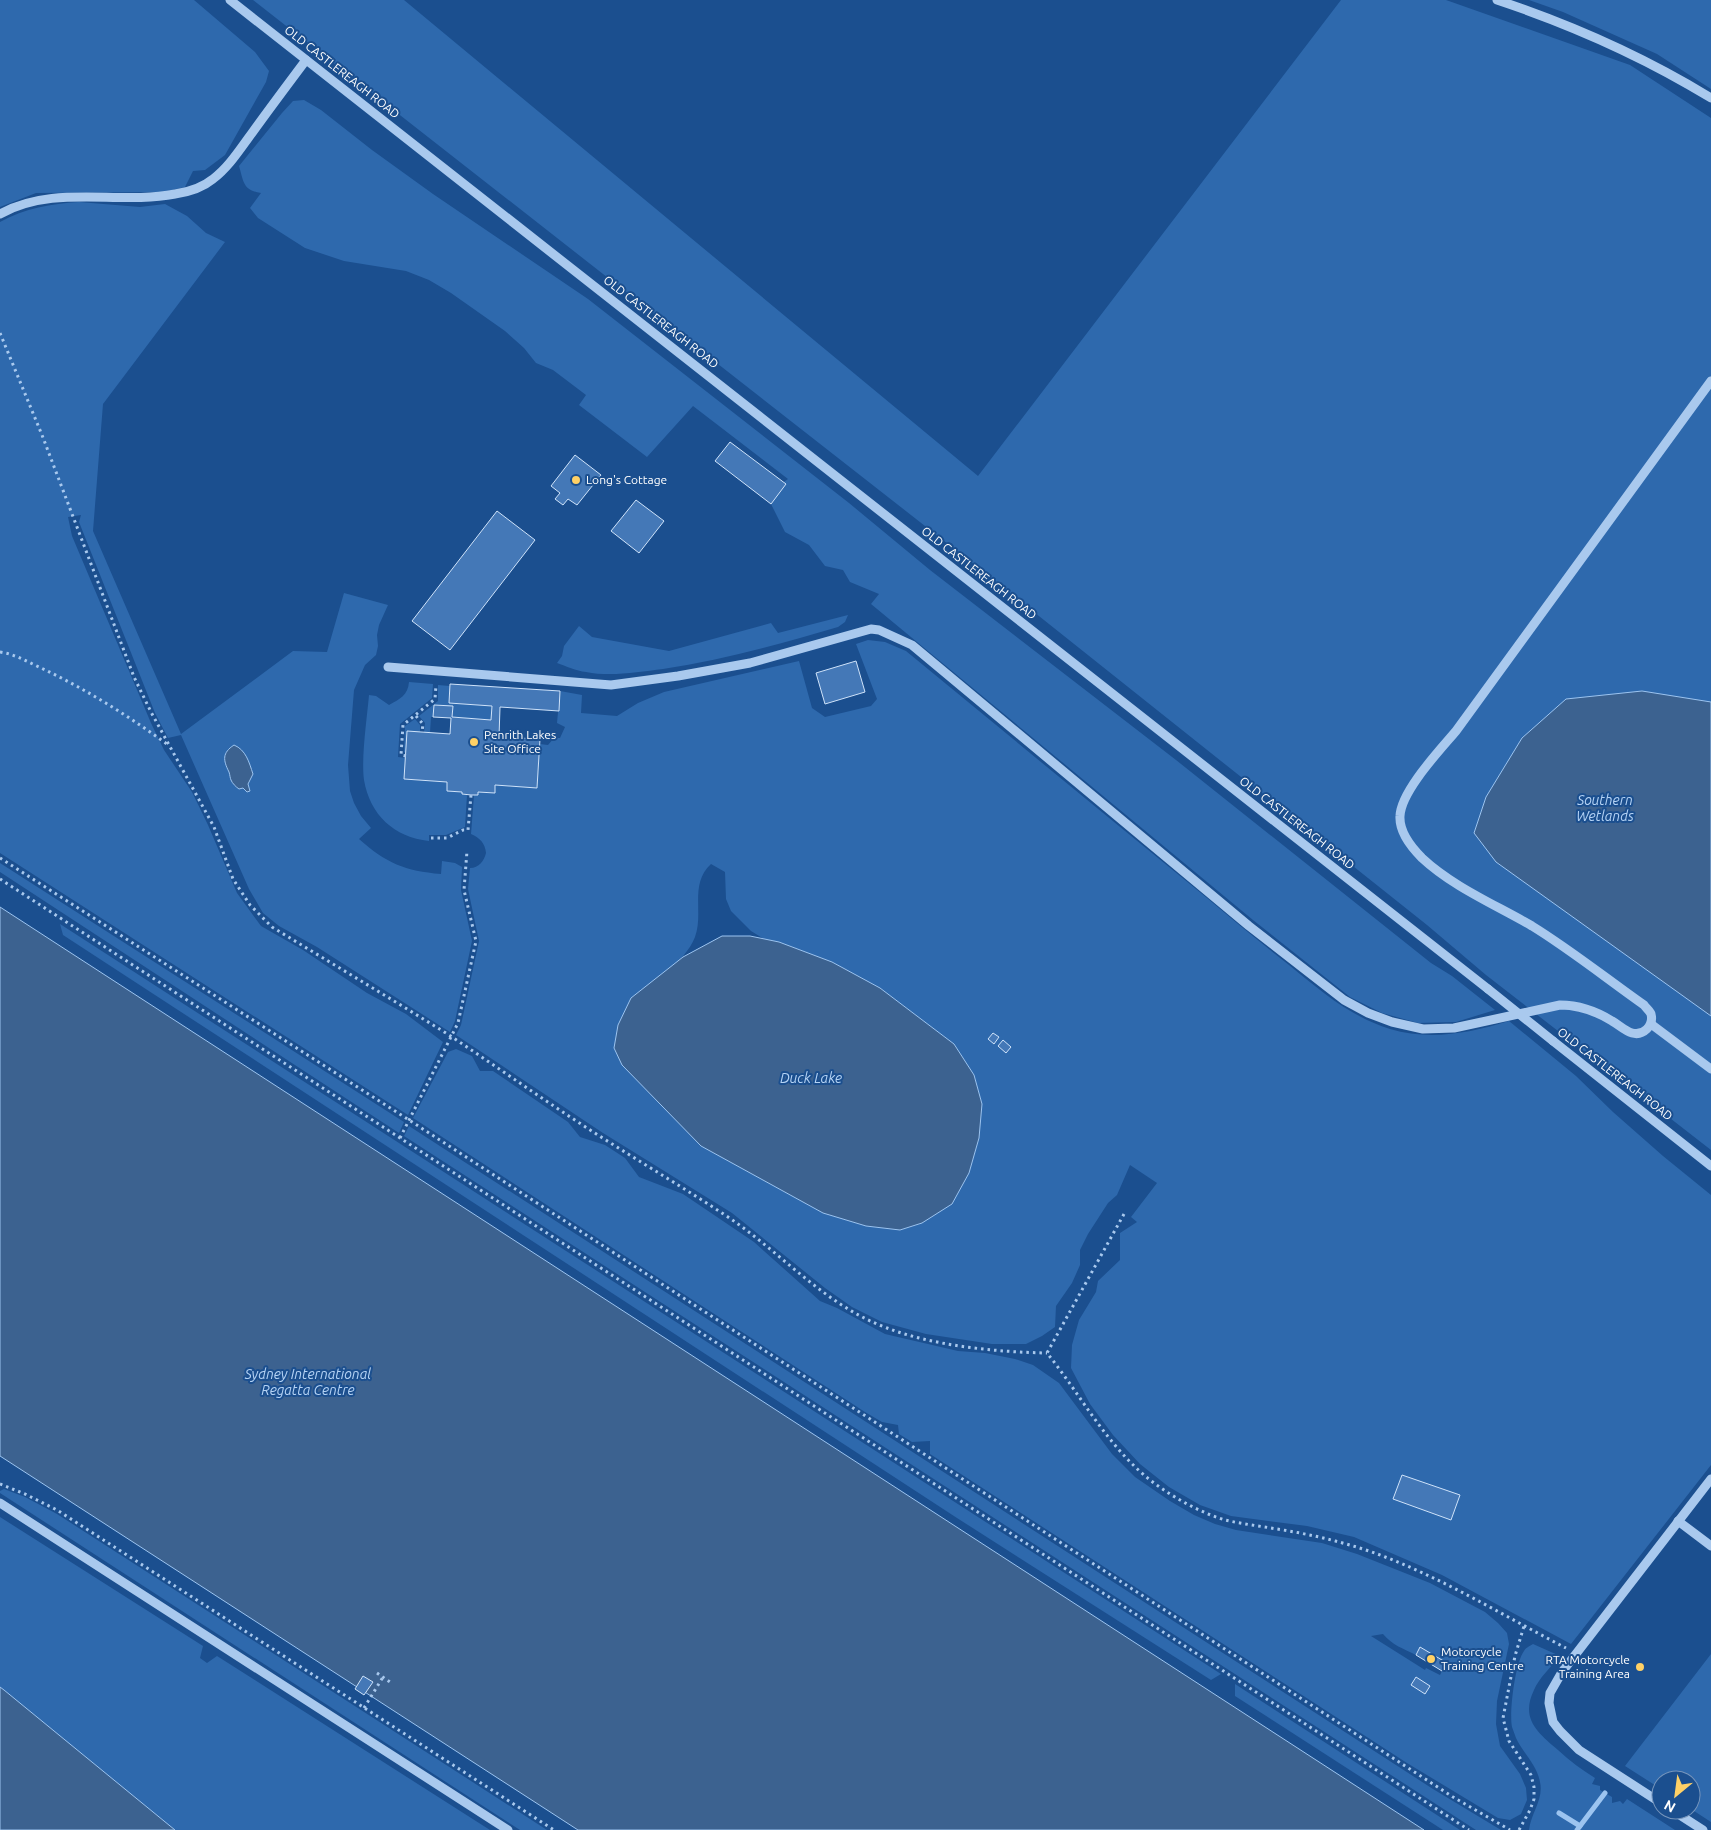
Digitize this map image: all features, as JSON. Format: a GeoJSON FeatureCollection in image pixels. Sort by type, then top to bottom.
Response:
{"type":"FeatureCollection","features":[{"type":"Feature","properties":{"kind":"street","name":"OLD CASTLEREAGH ROAD"},"geometry":{"type":"LineString","coordinates":[[230,0],[1711,1166]]}},
{"type":"Feature","properties":{"kind":"street"},"geometry":{"type":"LineString","coordinates":[[1497,0],[1549,18],[1609,43],[1649,62],[1711,98]]}},
{"type":"Feature","properties":{"kind":"street"},"geometry":{"type":"LineString","coordinates":[[0,214],[20,205],[45,199],[66,197],[160,197],[192,191],[213,180],[229,163],[306,60]]}},
{"type":"Feature","properties":{"kind":"street"},"geometry":{"type":"LineString","coordinates":[[388,667],[611,685],[678,676],[750,663],[871,629],[880,630],[912,645],[1249,926],[1344,1000],[1368,1013],[1392,1022],[1423,1029],[1454,1028],[1551,1007],[1573,1005],[1594,1011],[1631,1033],[1639,1034],[1646,1030],[1650,1024],[1651,1014],[1644,1005],[1533,927],[1461,887],[1423,858],[1404,834],[1401,828],[1400,814],[1404,800],[1411,788],[1456,731],[1711,381]]}},
{"type":"Feature","properties":{"kind":"street"},"geometry":{"type":"LineString","coordinates":[[1650,1024],[1711,1069]]}},
{"type":"Feature","properties":{"kind":"street"},"geometry":{"type":"LineString","coordinates":[[1651,1796],[1569,1741],[1554,1722],[1549,1703],[1550,1693],[1562,1672],[1711,1479]]}},
{"type":"Feature","properties":{"kind":"street"},"geometry":{"type":"LineString","coordinates":[[0,1503],[508,1830]]}},
{"type":"Feature","properties":{"kind":"street"},"geometry":{"type":"LineString","coordinates":[[1678,1521],[1711,1546]]}},
{"type":"Feature","properties":{"kind":"street"},"geometry":{"type":"LineString","coordinates":[[1688,1820],[1703,1830]]}},
{"type":"Feature","properties":{"kind":"path"},"geometry":{"type":"LineString","coordinates":[[0,333],[42,436],[134,677],[169,746],[214,827],[233,879],[259,915],[278,931],[451,1037],[583,1125],[751,1232],[826,1294],[853,1312],[885,1328],[915,1337],[944,1343],[1015,1352],[1046,1353],[1069,1380],[1096,1422],[1126,1458],[1144,1476],[1184,1502],[1225,1519],[1246,1525],[1318,1536],[1371,1552],[1444,1583],[1576,1654]]}},
{"type":"Feature","properties":{"kind":"path"},"geometry":{"type":"LineString","coordinates":[[0,652],[10,653],[63,678],[143,727],[169,746]]}},
{"type":"Feature","properties":{"kind":"path"},"geometry":{"type":"LineString","coordinates":[[406,756],[401,755],[403,725],[435,699],[436,685]]}},
{"type":"Feature","properties":{"kind":"path"},"geometry":{"type":"LineString","coordinates":[[416,716],[423,724],[422,732]]}},
{"type":"Feature","properties":{"kind":"path"},"geometry":{"type":"LineString","coordinates":[[431,838],[447,838],[463,830],[468,830],[471,795]]}},
{"type":"Feature","properties":{"kind":"path"},"geometry":{"type":"LineString","coordinates":[[400,1138],[458,1023],[476,941],[464,890],[467,852]]}},
{"type":"Feature","properties":{"kind":"path"},"geometry":{"type":"LineString","coordinates":[[0,858],[409,1120],[1437,1786],[1510,1830]]}},
{"type":"Feature","properties":{"kind":"path"},"geometry":{"type":"LineString","coordinates":[[0,880],[1469,1830]]}},
{"type":"Feature","properties":{"kind":"path"},"geometry":{"type":"LineString","coordinates":[[1046,1353],[1124,1214]]}},
{"type":"Feature","properties":{"kind":"path"},"geometry":{"type":"LineString","coordinates":[[0,1484],[57,1510],[554,1830]]}},
{"type":"Feature","properties":{"kind":"path"},"geometry":{"type":"LineString","coordinates":[[1519,1830],[1532,1805],[1534,1787],[1531,1775],[1508,1741],[1504,1718],[1508,1690],[1524,1626]]}},
{"type":"Feature","properties":{"kind":"path"},"geometry":{"type":"LineString","coordinates":[[377,1673],[390,1682]]}},
{"type":"Feature","properties":{"kind":"path"},"geometry":{"type":"LineString","coordinates":[[364,1708],[383,1677]]}},
{"type":"Feature","properties":{"kind":"shaded area"},"geometry":{"type":"Polygon","coordinates":[[[0,0],[194,0],[255,52],[269,71],[266,82],[225,155],[205,170],[193,171],[185,187],[163,192],[36,193],[0,207],[0,0]]]}},
{"type":"Feature","properties":{"kind":"shaded area"},"geometry":{"type":"Polygon","coordinates":[[[253,0],[404,0],[978,476],[1341,0],[1446,0],[1630,65],[1711,118],[1711,1150],[1486,975],[1427,925],[971,562],[253,0]]]}},
{"type":"Feature","properties":{"kind":"shaded area"},"geometry":{"type":"Polygon","coordinates":[[[1529,0],[1711,0],[1711,89],[1657,54],[1563,12],[1529,0]]]}},
{"type":"Feature","properties":{"kind":"shaded area"},"geometry":{"type":"Polygon","coordinates":[[[304,100],[321,110],[433,194],[588,299],[849,503],[930,570],[1176,760],[1431,963],[1452,976],[1495,1010],[1456,1022],[1418,1023],[1382,1013],[1350,997],[1253,920],[871,604],[879,594],[850,582],[843,570],[825,566],[809,545],[785,532],[771,504],[778,486],[788,479],[693,406],[647,457],[579,405],[586,395],[553,370],[536,363],[524,348],[505,331],[451,293],[429,280],[406,271],[344,261],[305,248],[258,218],[250,208],[261,193],[247,188],[239,166],[293,101],[304,100]]]}},
{"type":"Feature","properties":{"kind":"shaded area"},"geometry":{"type":"Polygon","coordinates":[[[79,202],[140,207],[165,204],[187,216],[206,233],[225,242],[103,404],[93,531],[181,734],[293,651],[327,652],[344,593],[388,605],[379,625],[376,655],[365,665],[354,690],[348,765],[350,791],[361,816],[371,828],[359,839],[378,854],[406,868],[428,873],[441,874],[442,861],[455,863],[462,867],[461,890],[472,941],[455,1021],[450,1032],[317,947],[279,926],[263,913],[249,889],[181,735],[168,738],[155,713],[79,522],[81,515],[68,517],[72,536],[151,723],[164,750],[192,792],[237,893],[261,926],[303,950],[367,993],[406,1014],[443,1042],[408,1115],[0,853],[0,222],[19,213],[38,208],[79,202]]]}},
{"type":"Feature","properties":{"kind":"shaded area"},"geometry":{"type":"Polygon","coordinates":[[[848,615],[845,622],[838,627],[751,651],[663,669],[624,674],[605,674],[579,671],[557,663],[562,656],[564,646],[579,626],[592,637],[669,651],[771,623],[778,633],[848,615]]]}},
{"type":"Feature","properties":{"kind":"shaded area"},"geometry":{"type":"Polygon","coordinates":[[[868,640],[885,642],[906,651],[1258,940],[1348,1010],[1375,1024],[1405,1033],[1450,1034],[1480,1029],[1509,1021],[1576,1076],[1613,1112],[1711,1195],[1711,1465],[1571,1644],[1442,1575],[1354,1537],[1307,1526],[1231,1516],[1200,1505],[1169,1487],[1140,1464],[1113,1435],[1090,1404],[1071,1368],[1072,1345],[1079,1320],[1096,1292],[1098,1281],[1120,1260],[1120,1233],[1137,1222],[1131,1217],[1157,1183],[1130,1165],[1117,1195],[1108,1203],[1080,1250],[1080,1265],[1072,1283],[1056,1306],[1055,1327],[1026,1344],[992,1344],[926,1334],[882,1322],[852,1307],[825,1288],[732,1213],[603,1133],[456,1035],[461,1025],[479,941],[468,889],[470,868],[481,864],[486,853],[482,841],[471,834],[474,795],[478,795],[478,792],[495,793],[495,785],[537,788],[540,744],[548,745],[554,738],[560,738],[565,727],[557,723],[560,691],[582,695],[581,713],[617,716],[638,703],[664,692],[799,661],[812,708],[825,717],[871,706],[877,699],[856,644],[868,640]],[[711,864],[704,872],[700,880],[697,928],[690,947],[668,971],[631,998],[701,1146],[823,1213],[866,1226],[900,1230],[920,1224],[969,1173],[979,1138],[982,1104],[974,1075],[954,1044],[880,988],[832,962],[779,942],[764,939],[751,931],[731,911],[726,899],[725,872],[711,864]]]}},
{"type":"Feature","properties":{"kind":"shaded area"},"geometry":{"type":"Polygon","coordinates":[[[409,682],[433,684],[432,698],[400,724],[398,757],[406,758],[405,779],[447,782],[462,792],[462,794],[467,795],[465,827],[446,835],[429,835],[429,841],[405,835],[386,822],[372,804],[364,780],[364,750],[369,695],[376,696],[389,705],[400,699],[407,690],[409,682]]]}},
{"type":"Feature","properties":{"kind":"shaded area"},"geometry":{"type":"Polygon","coordinates":[[[438,685],[450,686],[449,703],[492,706],[491,720],[452,717],[453,706],[434,705],[430,733],[424,733],[425,723],[419,716],[438,701],[438,685]]]}},
{"type":"Feature","properties":{"kind":"shaded area"},"geometry":{"type":"Polygon","coordinates":[[[415,719],[420,725],[420,732],[406,753],[404,752],[405,726],[415,719]]]}},
{"type":"Feature","properties":{"kind":"shaded area"},"geometry":{"type":"Polygon","coordinates":[[[0,863],[404,1122],[399,1133],[0,872],[0,863]]]}},
{"type":"Feature","properties":{"kind":"shaded area"},"geometry":{"type":"Polygon","coordinates":[[[60,924],[1221,1674],[1211,1680],[957,1518],[63,935],[60,924]]]}},
{"type":"Feature","properties":{"kind":"shaded area"},"geometry":{"type":"Polygon","coordinates":[[[456,1049],[472,1056],[480,1071],[493,1071],[568,1122],[580,1137],[605,1145],[625,1158],[639,1177],[683,1194],[754,1242],[820,1301],[885,1334],[958,1351],[985,1353],[1015,1359],[1033,1365],[1059,1383],[1112,1454],[1135,1477],[1194,1515],[1236,1530],[1322,1543],[1357,1554],[1430,1583],[1485,1612],[1507,1633],[1509,1644],[1497,1701],[1496,1724],[1500,1746],[1520,1774],[1526,1788],[1527,1800],[1521,1814],[1510,1820],[1498,1818],[1407,1763],[930,1454],[930,1441],[912,1442],[899,1434],[898,1425],[882,1422],[865,1412],[413,1118],[448,1052],[456,1049]],[[1383,1634],[1371,1636],[1425,1670],[1426,1668],[1440,1675],[1446,1663],[1420,1648],[1416,1655],[1390,1641],[1383,1634]]]}},
{"type":"Feature","properties":{"kind":"shaded area"},"geometry":{"type":"Polygon","coordinates":[[[409,1126],[1433,1789],[1501,1830],[1476,1830],[404,1136],[409,1126]]]}},
{"type":"Feature","properties":{"kind":"shaded area"},"geometry":{"type":"Polygon","coordinates":[[[4,1489],[25,1497],[57,1514],[547,1830],[520,1830],[0,1493],[4,1489]]]}},
{"type":"Feature","properties":{"kind":"shaded area"},"geometry":{"type":"Polygon","coordinates":[[[0,1517],[203,1646],[200,1658],[207,1663],[217,1656],[490,1830],[175,1830],[0,1687],[0,1517]]]}},
{"type":"Feature","properties":{"kind":"shaded area"},"geometry":{"type":"Polygon","coordinates":[[[1533,1644],[1560,1656],[1539,1681],[1530,1700],[1529,1709],[1533,1725],[1544,1738],[1567,1758],[1595,1778],[1592,1784],[1600,1786],[1600,1790],[1612,1797],[1612,1803],[1620,1801],[1623,1804],[1627,1799],[1651,1814],[1651,1820],[1660,1820],[1675,1830],[1529,1830],[1541,1788],[1536,1770],[1516,1738],[1511,1720],[1518,1666],[1526,1648],[1533,1644]]]}},
{"type":"Feature","properties":{"kind":"shaded area"},"geometry":{"type":"Polygon","coordinates":[[[1711,1654],[1711,1822],[1701,1816],[1701,1770],[1651,1770],[1651,1783],[1625,1766],[1711,1654]]]}},
{"type":"Feature","properties":{"kind":"shaded area"},"geometry":{"type":"Polygon","coordinates":[[[1235,1684],[1460,1830],[1443,1830],[1235,1696],[1235,1684]]]}},
{"type":"Feature","properties":{"kind":"water","name":"Southern Wetlands"},"geometry":{"type":"Polygon","coordinates":[[[1642,691],[1711,702],[1711,1016],[1496,862],[1474,833],[1486,797],[1522,738],[1566,699],[1642,691]]]}},
{"type":"Feature","properties":{"kind":"water"},"geometry":{"type":"Polygon","coordinates":[[[234,745],[244,753],[253,774],[248,784],[250,791],[247,792],[233,784],[226,764],[225,757],[227,751],[234,745]]]}},
{"type":"Feature","properties":{"kind":"water","name":"Sydney International Regatta Centre"},"geometry":{"type":"Polygon","coordinates":[[[0,907],[1424,1830],[578,1830],[0,1456],[0,907]]]}},
{"type":"Feature","properties":{"kind":"water","name":"Duck Lake"},"geometry":{"type":"Polygon","coordinates":[[[722,936],[750,936],[779,942],[832,962],[880,988],[954,1044],[974,1075],[982,1104],[979,1138],[969,1173],[952,1204],[922,1223],[900,1230],[866,1226],[823,1213],[701,1146],[622,1065],[614,1048],[618,1025],[631,998],[683,957],[722,936]]]}},
{"type":"Feature","properties":{"kind":"water"},"geometry":{"type":"Polygon","coordinates":[[[0,1687],[4,1690],[175,1830],[0,1830],[0,1687]]]}},
{"type":"Feature","properties":{"kind":"building"},"geometry":{"type":"Polygon","coordinates":[[[730,442],[786,484],[771,504],[715,461],[730,442]]]}},
{"type":"Feature","properties":{"kind":"building","name":"Long's Cottage"},"geometry":{"type":"Polygon","coordinates":[[[575,455],[601,475],[577,505],[568,499],[563,505],[555,499],[560,493],[551,486],[575,455]]]}},
{"type":"Feature","properties":{"kind":"building"},"geometry":{"type":"Polygon","coordinates":[[[636,500],[664,521],[639,553],[611,531],[636,500]]]}},
{"type":"Feature","properties":{"kind":"building"},"geometry":{"type":"Polygon","coordinates":[[[497,511],[535,540],[450,650],[412,621],[497,511]]]}},
{"type":"Feature","properties":{"kind":"building"},"geometry":{"type":"Polygon","coordinates":[[[856,661],[865,692],[825,704],[816,673],[856,661]]]}},
{"type":"Feature","properties":{"kind":"building","name":"Penrith Lakes Site Office"},"geometry":{"type":"Polygon","coordinates":[[[450,684],[560,691],[559,711],[500,707],[499,737],[540,739],[537,788],[495,785],[495,793],[478,792],[478,795],[471,795],[447,791],[447,782],[404,779],[407,731],[450,734],[451,718],[433,717],[434,705],[453,706],[452,717],[491,720],[492,706],[449,703],[450,684]]]}},
{"type":"Feature","properties":{"kind":"building"},"geometry":{"type":"Polygon","coordinates":[[[993,1033],[999,1037],[994,1044],[988,1039],[993,1033]]]}},
{"type":"Feature","properties":{"kind":"building"},"geometry":{"type":"Polygon","coordinates":[[[1003,1040],[1011,1047],[1006,1053],[998,1046],[1003,1040]]]}},
{"type":"Feature","properties":{"kind":"building"},"geometry":{"type":"Polygon","coordinates":[[[1402,1475],[1460,1495],[1451,1520],[1393,1499],[1402,1475]]]}},
{"type":"Feature","properties":{"kind":"building","name":"Motorcycle Training Centre"},"geometry":{"type":"Polygon","coordinates":[[[1420,1647],[1447,1663],[1442,1671],[1416,1655],[1420,1647]]]}},
{"type":"Feature","properties":{"kind":"building"},"geometry":{"type":"Polygon","coordinates":[[[363,1676],[373,1682],[364,1695],[355,1689],[363,1676]]]}},
{"type":"Feature","properties":{"kind":"building"},"geometry":{"type":"Polygon","coordinates":[[[1416,1677],[1430,1686],[1425,1694],[1411,1685],[1416,1677]]]}},
{"type":"Feature","properties":{"kind":"waterway"},"geometry":{"type":"LineString","coordinates":[[1577,1830],[1605,1793]]}},
{"type":"Feature","properties":{"kind":"waterway"},"geometry":{"type":"LineString","coordinates":[[1559,1813],[1580,1826]]}},
{"type":"Feature","properties":{"kind":"place","name":"Long's Cottage"},"geometry":{"type":"Point","coordinates":[576,480]}},
{"type":"Feature","properties":{"kind":"place","name":"Penrith Lakes Site Office"},"geometry":{"type":"Point","coordinates":[474,742]}},
{"type":"Feature","properties":{"kind":"place","name":"Motorcycle Training Centre"},"geometry":{"type":"Point","coordinates":[1431,1659]}},
{"type":"Feature","properties":{"kind":"place","name":"RTA Motorcycle Training Area"},"geometry":{"type":"Point","coordinates":[1640,1667]}}]}
